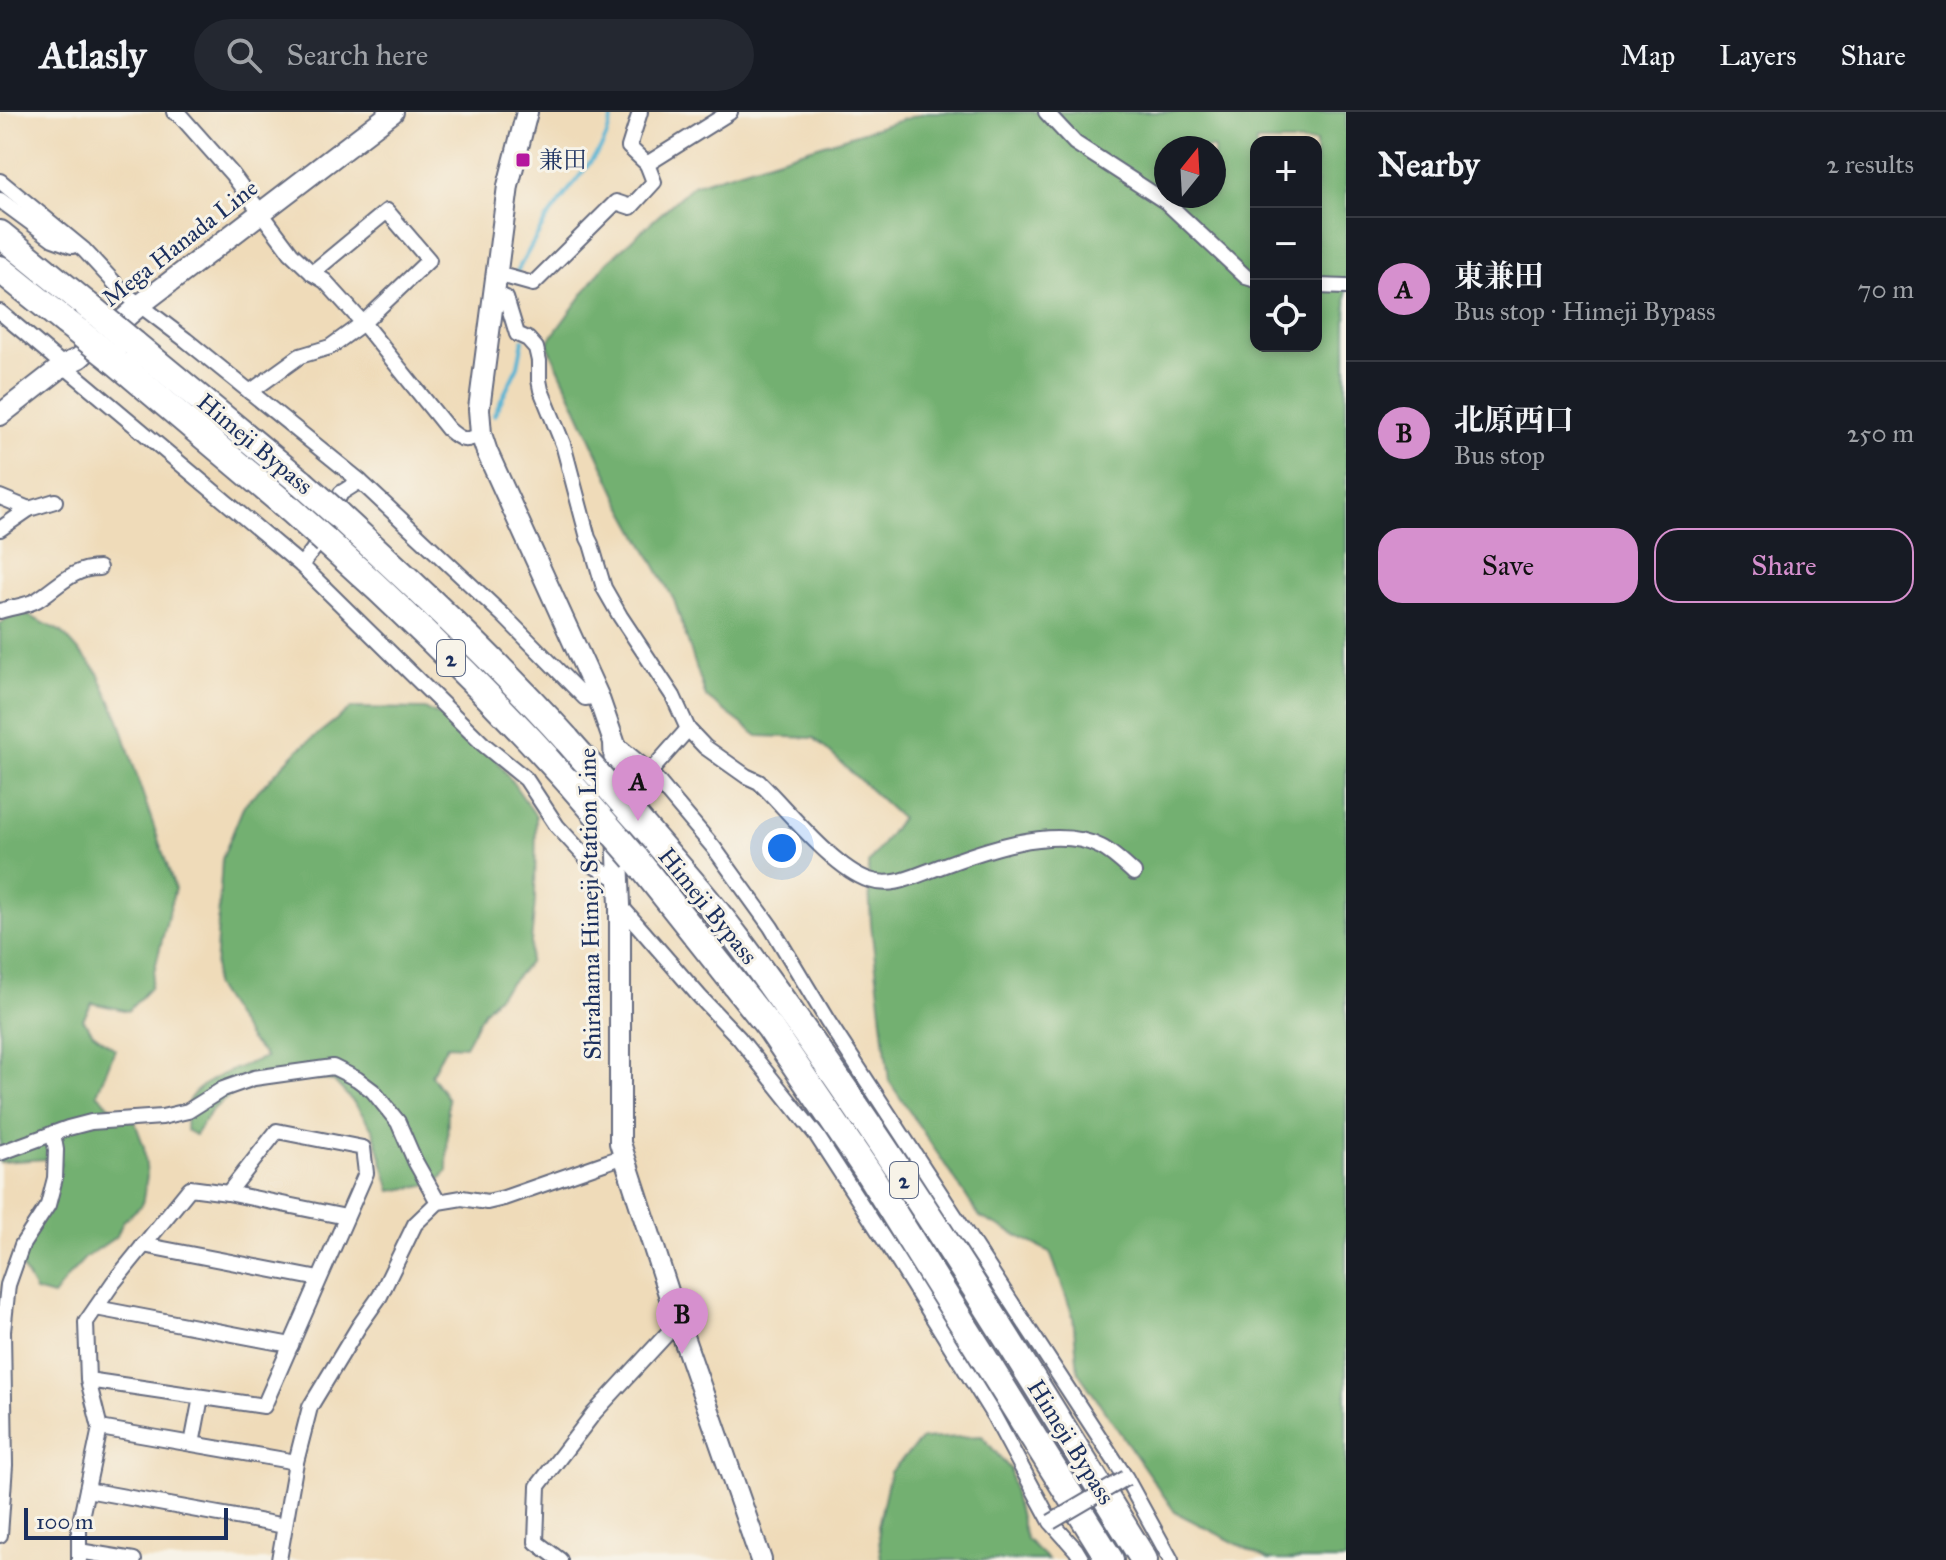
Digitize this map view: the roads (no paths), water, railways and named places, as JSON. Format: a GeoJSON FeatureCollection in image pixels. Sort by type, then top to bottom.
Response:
{"type":"FeatureCollection","features":[{"type":"Feature","properties":{"kind":"highway","name":"Himeji Bypass"},"geometry":{"type":"LineString","coordinates":[[0,234],[87,305],[124,352],[289,508],[388,596],[492,699],[635,858],[770,1028],[868,1172],[1110,1560]]}},
{"type":"Feature","properties":{"kind":"highway","name":"Himeji Bypass"},"geometry":{"type":"LineString","coordinates":[[0,269],[66,322],[124,352],[302,483],[522,690],[567,740],[736,937],[819,1052],[944,1239],[1144,1560]]}},
{"type":"Feature","properties":{"kind":"main road","name":"Mega Hanada Line"},"geometry":{"type":"LineString","coordinates":[[0,415],[64,365],[79,358],[140,305],[393,112]]}},
{"type":"Feature","properties":{"kind":"main road","name":"Shirahama Himeji Station Line"},"geometry":{"type":"LineString","coordinates":[[520,114],[508,186],[505,281],[479,409],[481,434],[598,696],[614,742],[620,905],[620,1143],[761,1560]]}},
{"type":"Feature","properties":{"kind":"street"},"geometry":{"type":"LineString","coordinates":[[174,112],[232,174],[291,253],[325,281],[363,323],[448,429],[459,438],[470,440],[481,434]]}},
{"type":"Feature","properties":{"kind":"street"},"geometry":{"type":"LineString","coordinates":[[640,112],[629,147],[647,164],[654,182],[631,207],[616,202],[533,284],[505,281],[503,295],[522,337],[536,348],[541,390],[563,444],[604,588],[673,696],[688,729],[705,747],[759,782],[830,855],[869,880],[893,884],[981,852],[1014,843],[1059,838],[1083,840],[1099,846],[1134,873]]}},
{"type":"Feature","properties":{"kind":"street"},"geometry":{"type":"LineString","coordinates":[[647,164],[730,112]]}},
{"type":"Feature","properties":{"kind":"street"},"geometry":{"type":"LineString","coordinates":[[1046,112],[1075,143],[1166,202],[1250,278]]}},
{"type":"Feature","properties":{"kind":"street"},"geometry":{"type":"LineString","coordinates":[[0,181],[84,250],[123,292],[360,481],[505,617],[585,698],[598,696]]}},
{"type":"Feature","properties":{"kind":"street"},"geometry":{"type":"LineString","coordinates":[[0,200],[53,239],[84,250]]}},
{"type":"Feature","properties":{"kind":"street"},"geometry":{"type":"LineString","coordinates":[[250,392],[300,356],[330,347],[363,323],[429,260],[387,211],[312,273]]}},
{"type":"Feature","properties":{"kind":"street"},"geometry":{"type":"LineString","coordinates":[[1322,286],[1346,287]]}},
{"type":"Feature","properties":{"kind":"street"},"geometry":{"type":"LineString","coordinates":[[2,315],[301,565],[483,744],[526,779],[557,826],[594,866],[619,880]]}},
{"type":"Feature","properties":{"kind":"street"},"geometry":{"type":"LineString","coordinates":[[301,565],[313,550],[341,493],[360,481]]}},
{"type":"Feature","properties":{"kind":"street"},"geometry":{"type":"LineString","coordinates":[[0,497],[29,509]]}},
{"type":"Feature","properties":{"kind":"street"},"geometry":{"type":"LineString","coordinates":[[0,529],[29,509],[55,501]]}},
{"type":"Feature","properties":{"kind":"street"},"geometry":{"type":"LineString","coordinates":[[0,611],[35,602],[60,581],[88,568],[99,568]]}},
{"type":"Feature","properties":{"kind":"street"},"geometry":{"type":"LineString","coordinates":[[650,772],[688,729]]}},
{"type":"Feature","properties":{"kind":"street"},"geometry":{"type":"LineString","coordinates":[[614,742],[650,772],[714,848],[771,927],[827,1020],[1126,1478],[1171,1560]]}},
{"type":"Feature","properties":{"kind":"street"},"geometry":{"type":"LineString","coordinates":[[620,905],[739,1038],[817,1136],[967,1371],[1051,1522],[1082,1560]]}},
{"type":"Feature","properties":{"kind":"street"},"geometry":{"type":"LineString","coordinates":[[0,1153],[91,1122],[162,1117],[188,1111],[223,1089],[254,1078],[333,1067],[373,1091],[398,1122],[438,1202]]}},
{"type":"Feature","properties":{"kind":"street"},"geometry":{"type":"LineString","coordinates":[[88,1380],[264,1406],[366,1173],[363,1148],[277,1131],[228,1193]]}},
{"type":"Feature","properties":{"kind":"street"},"geometry":{"type":"LineString","coordinates":[[1,1528],[5,1465],[3,1331],[8,1285],[22,1245],[48,1205],[55,1178],[53,1133]]}},
{"type":"Feature","properties":{"kind":"street"},"geometry":{"type":"LineString","coordinates":[[279,1560],[296,1462],[310,1407],[380,1296],[415,1224],[438,1202],[462,1198],[487,1202],[504,1198],[624,1156]]}},
{"type":"Feature","properties":{"kind":"street"},"geometry":{"type":"LineString","coordinates":[[134,1560],[79,1556],[79,1527],[100,1428],[88,1380],[86,1322],[113,1283],[190,1188],[346,1217]]}},
{"type":"Feature","properties":{"kind":"street"},"geometry":{"type":"LineString","coordinates":[[143,1245],[319,1279]]}},
{"type":"Feature","properties":{"kind":"street"},"geometry":{"type":"LineString","coordinates":[[96,1308],[291,1345]]}},
{"type":"Feature","properties":{"kind":"street"},"geometry":{"type":"LineString","coordinates":[[560,1560],[536,1542],[538,1486],[594,1413],[678,1322]]}},
{"type":"Feature","properties":{"kind":"street"},"geometry":{"type":"LineString","coordinates":[[192,1444],[201,1397]]}},
{"type":"Feature","properties":{"kind":"street"},"geometry":{"type":"LineString","coordinates":[[100,1428],[296,1462]]}},
{"type":"Feature","properties":{"kind":"street"},"geometry":{"type":"LineString","coordinates":[[1051,1522],[1126,1478]]}},
{"type":"Feature","properties":{"kind":"street"},"geometry":{"type":"LineString","coordinates":[[87,1490],[285,1526]]}},
{"type":"Feature","properties":{"kind":"street"},"geometry":{"type":"LineString","coordinates":[[761,1560],[770,1560]]}},
{"type":"Feature","properties":{"kind":"waterway"},"geometry":{"type":"LineString","coordinates":[[515,275],[546,220],[601,148],[614,112]]}},
{"type":"Feature","properties":{"kind":"waterway"},"geometry":{"type":"LineString","coordinates":[[494,415],[518,366],[523,340]]}},
{"type":"Feature","properties":{"kind":"place","name":"兼田"},"geometry":{"type":"Point","coordinates":[523,160]}},
{"type":"Feature","properties":{"kind":"place","name":"東兼田"},"geometry":{"type":"Point","coordinates":[638,821]}},
{"type":"Feature","properties":{"kind":"place","name":"北原西口"},"geometry":{"type":"Point","coordinates":[682,1354]}}]}
